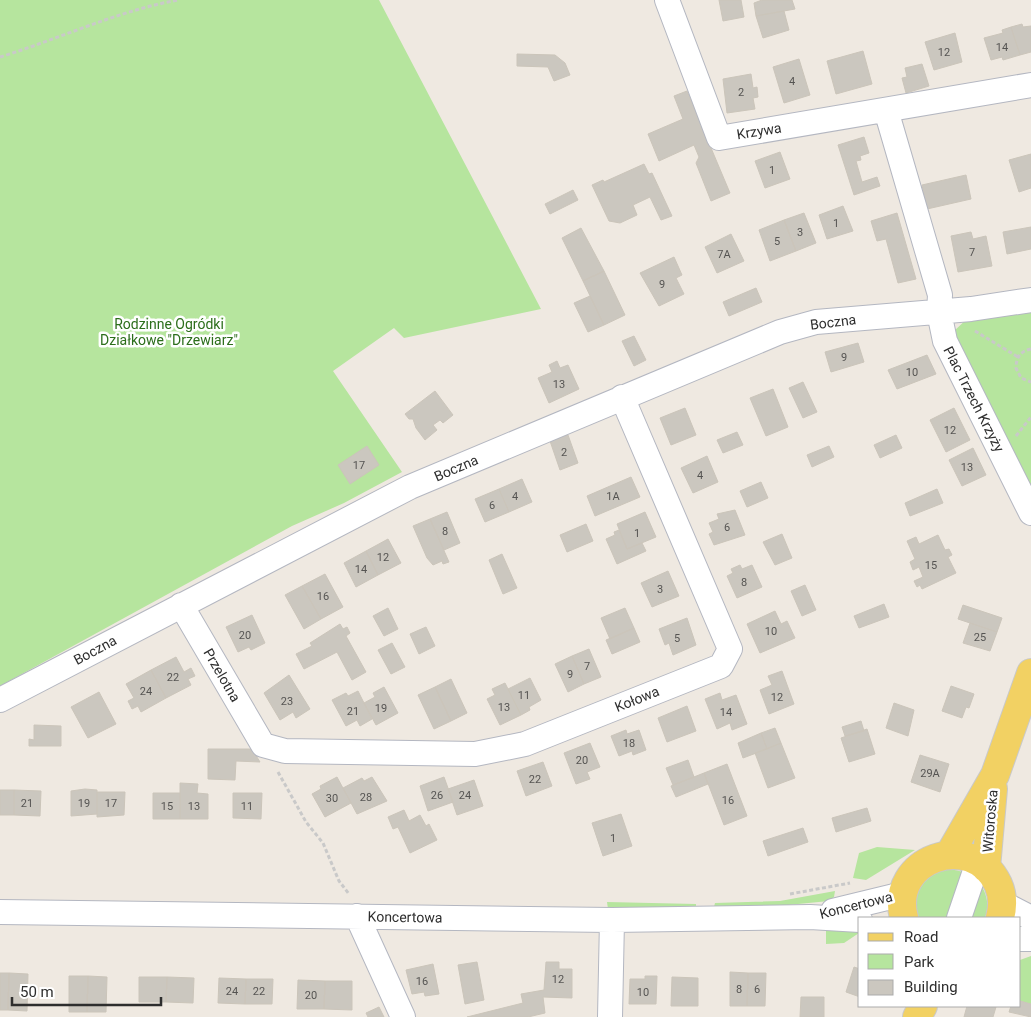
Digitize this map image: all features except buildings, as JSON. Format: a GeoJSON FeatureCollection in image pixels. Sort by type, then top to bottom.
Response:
{"type":"FeatureCollection","features":[{"type":"Feature","properties":{"kind":"main road","name":"Witoroska"},"geometry":{"type":"LineString","coordinates":[[949,855],[994,775],[1030,679]]}},
{"type":"Feature","properties":{"kind":"main road","name":"Witoroska"},"geometry":{"type":"LineString","coordinates":[[982,865],[988,832],[994,775]]}},
{"type":"Feature","properties":{"kind":"main road"},"geometry":{"type":"LineString","coordinates":[[903,906],[909,879],[919,866],[933,858],[949,855],[964,856],[982,865],[1000,890],[1001,911]]}},
{"type":"Feature","properties":{"kind":"street","name":"Krzywa"},"geometry":{"type":"LineString","coordinates":[[667,0],[719,138],[1031,85]]}},
{"type":"Feature","properties":{"kind":"street"},"geometry":{"type":"LineString","coordinates":[[886,110],[940,295],[939,312],[1031,300]]}},
{"type":"Feature","properties":{"kind":"street","name":"Boczna"},"geometry":{"type":"LineString","coordinates":[[0,700],[410,487],[622,397],[780,332],[816,322],[939,312]]}},
{"type":"Feature","properties":{"kind":"street","name":"Plac Trzech Krzyży"},"geometry":{"type":"LineString","coordinates":[[939,312],[945,341],[1031,513]]}},
{"type":"Feature","properties":{"kind":"street","name":"Kołowa"},"geometry":{"type":"LineString","coordinates":[[263,745],[285,751],[476,754],[525,744],[721,666],[730,649],[622,397]]}},
{"type":"Feature","properties":{"kind":"street","name":"Przelotna"},"geometry":{"type":"LineString","coordinates":[[181,605],[263,745]]}},
{"type":"Feature","properties":{"kind":"street"},"geometry":{"type":"LineString","coordinates":[[960,917],[982,865]]}},
{"type":"Feature","properties":{"kind":"street"},"geometry":{"type":"LineString","coordinates":[[358,905],[403,1017]]}},
{"type":"Feature","properties":{"kind":"street","name":"Koncertowa"},"geometry":{"type":"LineString","coordinates":[[0,912],[358,905],[612,920],[810,917],[858,920]]}},
{"type":"Feature","properties":{"kind":"street","name":"Koncertowa"},"geometry":{"type":"LineString","coordinates":[[810,917],[903,906]]}},
{"type":"Feature","properties":{"kind":"street"},"geometry":{"type":"LineString","coordinates":[[1001,911],[1031,918]]}},
{"type":"Feature","properties":{"kind":"street"},"geometry":{"type":"LineString","coordinates":[[610,1017],[612,920]]}},
{"type":"Feature","properties":{"kind":"path"},"geometry":{"type":"LineString","coordinates":[[0,57],[44,43],[102,20],[178,0]]}},
{"type":"Feature","properties":{"kind":"path"},"geometry":{"type":"LineString","coordinates":[[982,327],[973,330],[1018,357]]}},
{"type":"Feature","properties":{"kind":"path"},"geometry":{"type":"LineString","coordinates":[[1031,349],[1026,350],[1018,357],[1016,362],[1018,374],[1021,378],[1031,382]]}},
{"type":"Feature","properties":{"kind":"path"},"geometry":{"type":"LineString","coordinates":[[263,745],[306,822],[323,843],[339,881],[358,905]]}},
{"type":"Feature","properties":{"kind":"path"},"geometry":{"type":"LineString","coordinates":[[786,895],[856,882]]}},
{"type":"Feature","properties":{"kind":"path"},"geometry":{"type":"LineString","coordinates":[[339,894],[349,894]]}},
{"type":"Feature","properties":{"kind":"green space","name":"Rodzinne Ogródki Działkowe \"Drzewiarz\""},"geometry":{"type":"Polygon","coordinates":[[[0,0],[379,0],[541,309],[404,338],[394,328],[333,371],[402,472],[344,503],[292,526],[0,686],[0,0]]]}},
{"type":"Feature","properties":{"kind":"green space"},"geometry":{"type":"Polygon","coordinates":[[[1031,307],[1031,498],[988,412],[954,331],[968,318],[1031,307]]]}},
{"type":"Feature","properties":{"kind":"green space"},"geometry":{"type":"Polygon","coordinates":[[[877,847],[915,850],[866,880],[853,878],[859,853],[877,847]]]}},
{"type":"Feature","properties":{"kind":"green space"},"geometry":{"type":"Polygon","coordinates":[[[943,869],[963,872],[978,882],[987,898],[985,917],[916,917],[916,901],[919,888],[934,873],[943,869]]]}},
{"type":"Feature","properties":{"kind":"green space"},"geometry":{"type":"Polygon","coordinates":[[[835,891],[834,897],[829,901],[717,912],[714,907],[715,903],[780,901],[835,891]]]}},
{"type":"Feature","properties":{"kind":"green space"},"geometry":{"type":"Polygon","coordinates":[[[607,902],[696,904],[696,908],[608,909],[607,902]]]}},
{"type":"Feature","properties":{"kind":"green space"},"geometry":{"type":"Polygon","coordinates":[[[858,927],[858,934],[844,943],[826,944],[826,931],[830,928],[858,927]]]}},
{"type":"Feature","properties":{"kind":"green space"},"geometry":{"type":"Polygon","coordinates":[[[1031,956],[1031,1004],[1021,1001],[1021,960],[1031,956]]]}}]}
